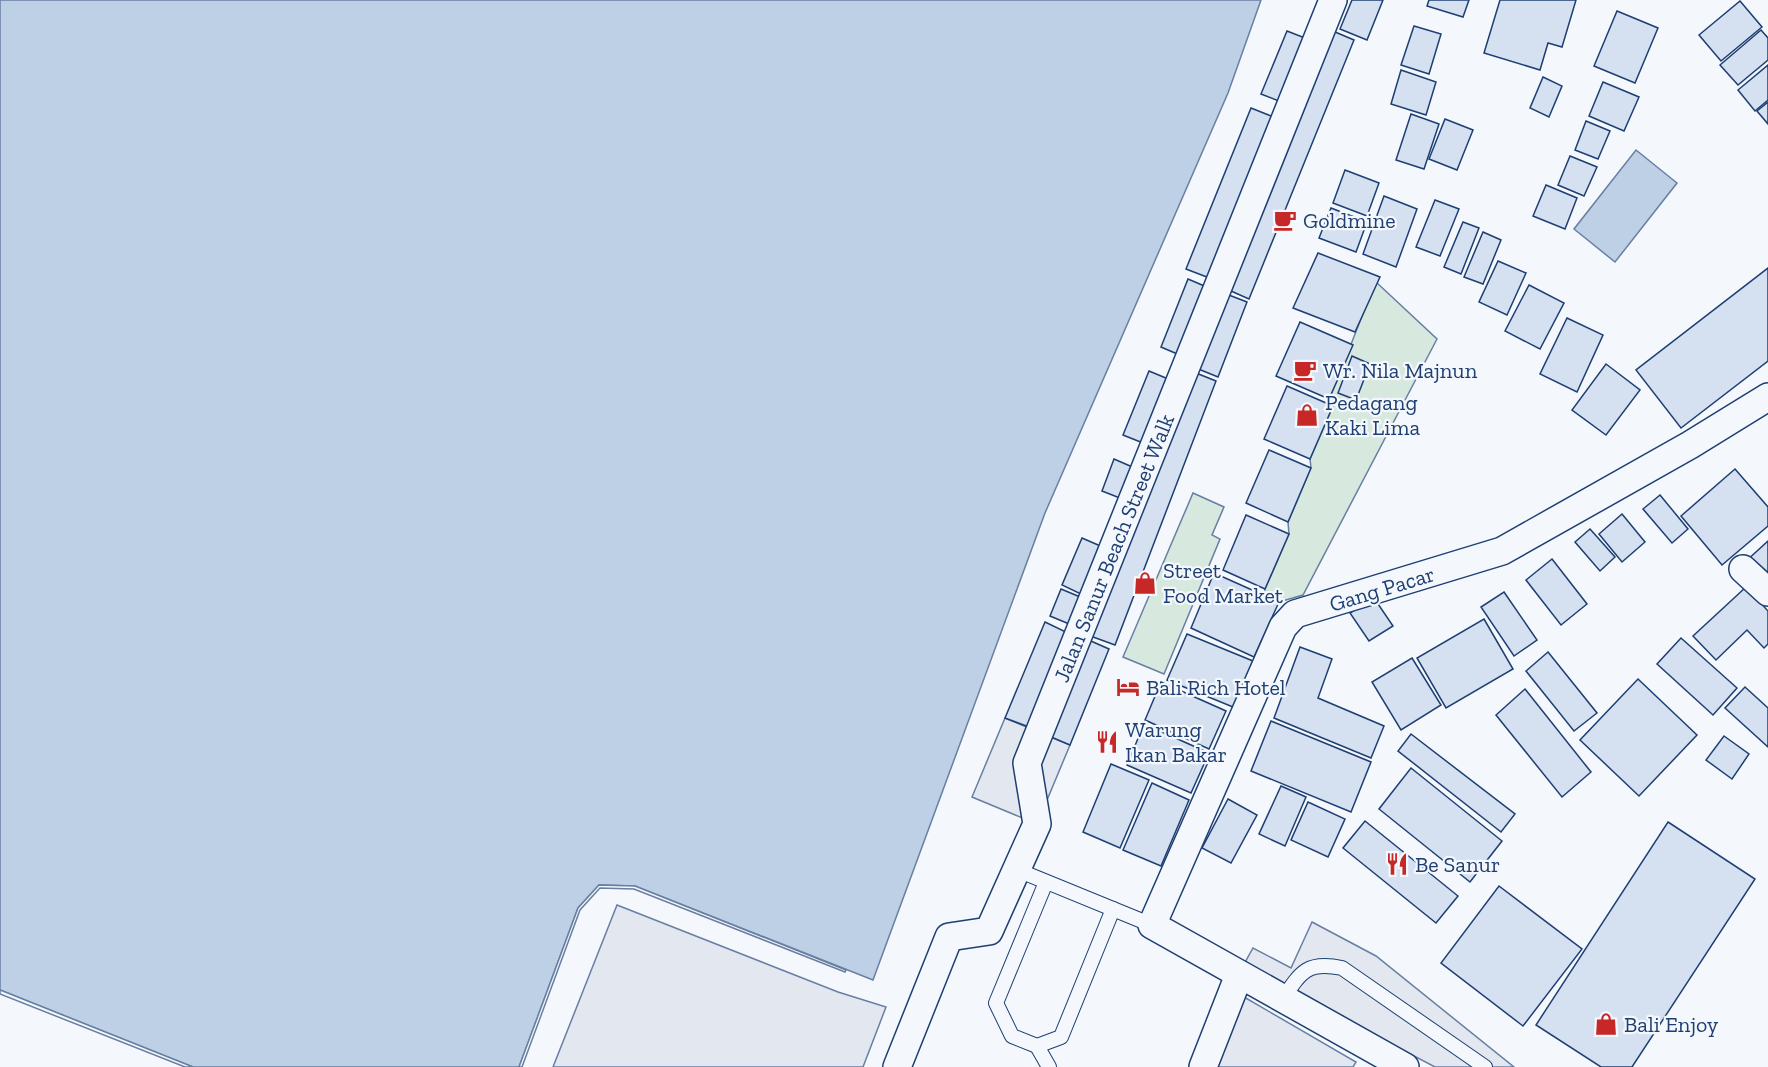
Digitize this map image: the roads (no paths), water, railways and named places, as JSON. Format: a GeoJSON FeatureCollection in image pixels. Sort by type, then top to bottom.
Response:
{"type":"FeatureCollection","features":[{"type":"Feature","properties":{"kind":"street","name":"Jalan Sanur Beach Street Walk"},"geometry":{"type":"LineString","coordinates":[[897,1067],[949,937],[989,931],[1036,824],[1028,763],[1333,0]]}},
{"type":"Feature","properties":{"kind":"street","name":"Gang Pacar"},"geometry":{"type":"LineString","coordinates":[[1152,925],[1283,627],[1295,614],[1502,551],[1662,461],[1768,397]]}},
{"type":"Feature","properties":{"kind":"street"},"geometry":{"type":"LineString","coordinates":[[1743,569],[1768,592]]}},
{"type":"Feature","properties":{"kind":"street"},"geometry":{"type":"LineString","coordinates":[[1152,925],[1405,1067]]}},
{"type":"Feature","properties":{"kind":"street"},"geometry":{"type":"LineString","coordinates":[[1203,1067],[1239,975]]}},
{"type":"Feature","properties":{"kind":"lane"},"geometry":{"type":"LineString","coordinates":[[1015,869],[1152,925]]}},
{"type":"Feature","properties":{"kind":"lane"},"geometry":{"type":"LineString","coordinates":[[1046,882],[996,1003],[1012,1036],[1036,1046],[1049,1067]]}},
{"type":"Feature","properties":{"kind":"lane"},"geometry":{"type":"LineString","coordinates":[[1036,1046],[1061,1037],[1113,909]]}},
{"type":"Feature","properties":{"kind":"lane"},"geometry":{"type":"LineString","coordinates":[[1283,999],[1297,977],[1312,966],[1325,965],[1342,968],[1485,1067]]}},
{"type":"Feature","properties":{"kind":"water"},"geometry":{"type":"Polygon","coordinates":[[[0,0],[1261,0],[1228,93],[1045,513],[873,980],[635,886],[599,885],[578,908],[519,1067],[193,1067],[0,990],[0,0]]]}},
{"type":"Feature","properties":{"kind":"water"},"geometry":{"type":"Polygon","coordinates":[[[1636,150],[1677,183],[1615,262],[1574,229],[1636,150]]]}},
{"type":"Feature","properties":{"kind":"place","name":"Goldmine"},"geometry":{"type":"Point","coordinates":[1285,220]}},
{"type":"Feature","properties":{"kind":"place","name":"Wr. Nila Majnun"},"geometry":{"type":"Point","coordinates":[1305,370]}},
{"type":"Feature","properties":{"kind":"place","name":"Pedagang Kaki Lima"},"geometry":{"type":"Point","coordinates":[1307,415]}},
{"type":"Feature","properties":{"kind":"place","name":"Street Food Market"},"geometry":{"type":"Point","coordinates":[1145,583]}},
{"type":"Feature","properties":{"kind":"place","name":"Bali Rich Hotel"},"geometry":{"type":"Point","coordinates":[1128,687]}},
{"type":"Feature","properties":{"kind":"place","name":"Warung Ikan Bakar"},"geometry":{"type":"Point","coordinates":[1107,742]}},
{"type":"Feature","properties":{"kind":"place","name":"Be Sanur"},"geometry":{"type":"Point","coordinates":[1397,864]}},
{"type":"Feature","properties":{"kind":"place","name":"Bali Enjoy"},"geometry":{"type":"Point","coordinates":[1606,1024]}}]}
